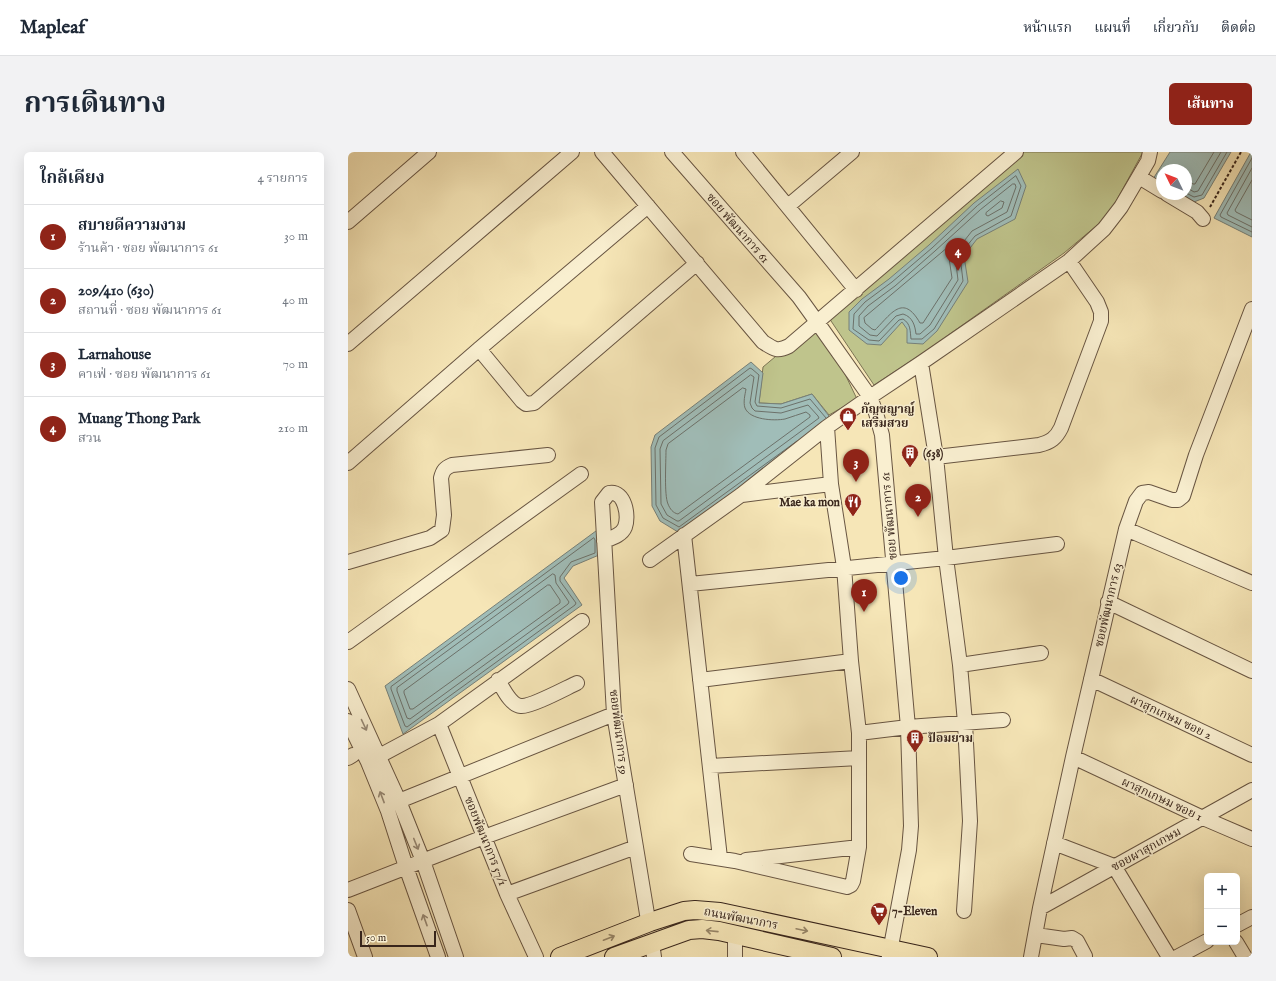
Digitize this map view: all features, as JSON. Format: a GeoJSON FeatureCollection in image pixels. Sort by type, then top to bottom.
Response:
{"type":"FeatureCollection","features":[{"type":"Feature","properties":{"kind":"main road","name":"ถนนพัฒนาการ"},"geometry":{"type":"LineString","coordinates":[[560,957],[650,922],[684,911],[705,910],[720,912],[890,953],[928,957]]}},
{"type":"Feature","properties":{"kind":"main road","name":"ถนนพัฒนาการ"},"geometry":{"type":"LineString","coordinates":[[614,957],[653,950],[689,930],[702,929],[719,931],[832,957]]}},
{"type":"Feature","properties":{"kind":"street"},"geometry":{"type":"LineString","coordinates":[[348,222],[429,152]]}},
{"type":"Feature","properties":{"kind":"street"},"geometry":{"type":"LineString","coordinates":[[348,344],[572,152]]}},
{"type":"Feature","properties":{"kind":"street"},"geometry":{"type":"LineString","coordinates":[[602,152],[763,342],[772,348],[781,350],[789,346],[856,290],[1016,152]]}},
{"type":"Feature","properties":{"kind":"street","name":"ซอย พัฒนาการ 61"},"geometry":{"type":"LineString","coordinates":[[672,152],[794,292],[817,322],[870,397],[882,435],[908,727],[911,826],[910,850],[890,953]]}},
{"type":"Feature","properties":{"kind":"street"},"geometry":{"type":"LineString","coordinates":[[744,152],[856,290]]}},
{"type":"Feature","properties":{"kind":"street"},"geometry":{"type":"LineString","coordinates":[[788,206],[852,152]]}},
{"type":"Feature","properties":{"kind":"street"},"geometry":{"type":"LineString","coordinates":[[650,560],[741,495],[827,427],[1069,262],[1104,229],[1121,207],[1148,161],[1150,152]]}},
{"type":"Feature","properties":{"kind":"street"},"geometry":{"type":"LineString","coordinates":[[1138,177],[1156,188]]}},
{"type":"Feature","properties":{"kind":"street"},"geometry":{"type":"LineString","coordinates":[[1177,200],[1197,212],[1206,213]]}},
{"type":"Feature","properties":{"kind":"street"},"geometry":{"type":"LineString","coordinates":[[348,463],[478,349],[648,206]]}},
{"type":"Feature","properties":{"kind":"street"},"geometry":{"type":"LineString","coordinates":[[936,457],[1039,445],[1048,443],[1056,437],[1061,428],[1101,321],[1101,312],[1097,302],[1069,262]]}},
{"type":"Feature","properties":{"kind":"street"},"geometry":{"type":"LineString","coordinates":[[478,349],[522,401],[526,404],[534,404],[697,263]]}},
{"type":"Feature","properties":{"kind":"street","name":"ซอยพัฒนาการ 63"},"geometry":{"type":"LineString","coordinates":[[1031,957],[1040,908],[1073,757],[1126,529],[1136,501],[1142,493],[1150,492],[1172,500],[1178,500],[1184,496],[1196,455],[1252,309]]}},
{"type":"Feature","properties":{"kind":"street"},"geometry":{"type":"LineString","coordinates":[[921,363],[936,457],[946,558],[960,665],[965,723],[970,820],[964,911]]}},
{"type":"Feature","properties":{"kind":"street"},"geometry":{"type":"LineString","coordinates":[[692,854],[735,861],[847,887],[851,885],[853,881],[859,847],[859,733],[851,661],[844,568],[831,484],[827,427]]}},
{"type":"Feature","properties":{"kind":"street"},"geometry":{"type":"LineString","coordinates":[[348,562],[430,538],[442,530],[444,515],[441,478],[442,472],[446,467],[452,465],[548,455]]}},
{"type":"Feature","properties":{"kind":"street"},"geometry":{"type":"LineString","coordinates":[[348,642],[581,474]]}},
{"type":"Feature","properties":{"kind":"street"},"geometry":{"type":"LineString","coordinates":[[741,495],[831,484]]}},
{"type":"Feature","properties":{"kind":"street"},"geometry":{"type":"LineString","coordinates":[[1126,529],[1252,583]]}},
{"type":"Feature","properties":{"kind":"street"},"geometry":{"type":"LineString","coordinates":[[684,535],[720,858]]}},
{"type":"Feature","properties":{"kind":"street","name":"ซอยพัฒนาการ 59"},"geometry":{"type":"LineString","coordinates":[[604,541],[614,714],[647,914],[650,922]]}},
{"type":"Feature","properties":{"kind":"street"},"geometry":{"type":"LineString","coordinates":[[690,584],[893,562],[946,558],[1057,544]]}},
{"type":"Feature","properties":{"kind":"street"},"geometry":{"type":"LineString","coordinates":[[1108,602],[1252,670]]}},
{"type":"Feature","properties":{"kind":"street"},"geometry":{"type":"LineString","coordinates":[[373,759],[439,724],[498,680],[582,621]]}},
{"type":"Feature","properties":{"kind":"street"},"geometry":{"type":"LineString","coordinates":[[960,665],[1041,653]]}},
{"type":"Feature","properties":{"kind":"street"},"geometry":{"type":"LineString","coordinates":[[700,680],[851,661]]}},
{"type":"Feature","properties":{"kind":"street","name":"ผาสุกเกษม ซอย 2"},"geometry":{"type":"LineString","coordinates":[[1091,679],[1252,755]]}},
{"type":"Feature","properties":{"kind":"street"},"geometry":{"type":"LineString","coordinates":[[498,680],[507,696],[520,706],[529,704],[577,683]]}},
{"type":"Feature","properties":{"kind":"street"},"geometry":{"type":"LineString","coordinates":[[348,689],[373,759],[406,867],[438,957]]}},
{"type":"Feature","properties":{"kind":"street"},"geometry":{"type":"LineString","coordinates":[[399,801],[614,714]]}},
{"type":"Feature","properties":{"kind":"street"},"geometry":{"type":"LineString","coordinates":[[859,733],[908,727],[1003,720]]}},
{"type":"Feature","properties":{"kind":"street"},"geometry":{"type":"LineString","coordinates":[[348,722],[399,801],[423,861],[456,957]]}},
{"type":"Feature","properties":{"kind":"street","name":"ซอยพัฒนาการ 57/1"},"geometry":{"type":"LineString","coordinates":[[439,724],[507,894],[536,957]]}},
{"type":"Feature","properties":{"kind":"street","name":"ผาสุกเกษม ซอย 1"},"geometry":{"type":"LineString","coordinates":[[1073,757],[1203,818],[1252,839]]}},
{"type":"Feature","properties":{"kind":"street"},"geometry":{"type":"LineString","coordinates":[[710,766],[859,758]]}},
{"type":"Feature","properties":{"kind":"street"},"geometry":{"type":"LineString","coordinates":[[348,890],[484,837],[626,785]]}},
{"type":"Feature","properties":{"kind":"street","name":"ซอยผาสุกเกษม"},"geometry":{"type":"LineString","coordinates":[[1040,908],[1252,790]]}},
{"type":"Feature","properties":{"kind":"street"},"geometry":{"type":"LineString","coordinates":[[1054,843],[1114,866],[1168,957]]}},
{"type":"Feature","properties":{"kind":"street"},"geometry":{"type":"LineString","coordinates":[[507,894],[636,847]]}},
{"type":"Feature","properties":{"kind":"street"},"geometry":{"type":"LineString","coordinates":[[735,861],[859,847]]}},
{"type":"Feature","properties":{"kind":"street"},"geometry":{"type":"LineString","coordinates":[[348,910],[365,957]]}},
{"type":"Feature","properties":{"kind":"street"},"geometry":{"type":"LineString","coordinates":[[1240,923],[1252,917]]}},
{"type":"Feature","properties":{"kind":"street"},"geometry":{"type":"LineString","coordinates":[[735,935],[735,957]]}},
{"type":"Feature","properties":{"kind":"street"},"geometry":{"type":"LineString","coordinates":[[1036,935],[1064,939],[1072,938],[1077,941],[1085,956]]}},
{"type":"Feature","properties":{"kind":"street"},"geometry":{"type":"LineString","coordinates":[[1177,957],[1204,943]]}},
{"type":"Feature","properties":{"kind":"street"},"geometry":{"type":"LineString","coordinates":[[1238,945],[1245,957]]}},
{"type":"Feature","properties":{"kind":"path"},"geometry":{"type":"LineString","coordinates":[[1206,213],[1241,152]]}},
{"type":"Feature","properties":{"kind":"green space"},"geometry":{"type":"Polygon","coordinates":[[[1022,152],[1143,152],[1108,216],[1064,253],[923,353],[874,385],[827,315],[1022,152]]]}},
{"type":"Feature","properties":{"kind":"green space"},"geometry":{"type":"Polygon","coordinates":[[[819,320],[857,399],[829,415],[812,394],[781,404],[759,403],[763,367],[819,320]]]}},
{"type":"Feature","properties":{"kind":"water"},"geometry":{"type":"Polygon","coordinates":[[[1170,152],[1231,152],[1204,198],[1194,202],[1190,200],[1192,200],[1192,164],[1162,164],[1170,152]]]}},
{"type":"Feature","properties":{"kind":"water"},"geometry":{"type":"Polygon","coordinates":[[[1252,152],[1252,237],[1214,218],[1252,152]]]}},
{"type":"Feature","properties":{"kind":"water"},"geometry":{"type":"Polygon","coordinates":[[[1018,169],[1026,186],[1015,219],[977,239],[964,256],[968,282],[937,331],[923,344],[907,343],[907,329],[902,322],[881,345],[867,344],[849,330],[849,312],[862,299],[889,279],[929,245],[974,203],[1018,169]]]}},
{"type":"Feature","properties":{"kind":"water"},"geometry":{"type":"Polygon","coordinates":[[[751,362],[763,373],[759,403],[781,404],[812,394],[832,420],[678,532],[660,521],[652,506],[651,447],[655,435],[751,362]]]}},
{"type":"Feature","properties":{"kind":"water"},"geometry":{"type":"Polygon","coordinates":[[[600,528],[599,555],[573,566],[564,578],[582,605],[403,734],[385,686],[600,528]]]}},
{"type":"Feature","properties":{"kind":"place","name":"Muang Thong Park"},"geometry":{"type":"Point","coordinates":[958,271]}},
{"type":"Feature","properties":{"kind":"place","name":"กัญชญาญ์ เสริมสวย"},"geometry":{"type":"Point","coordinates":[848,431]}},
{"type":"Feature","properties":{"kind":"place","name":"(638)"},"geometry":{"type":"Point","coordinates":[910,468]}},
{"type":"Feature","properties":{"kind":"place","name":"Larnahouse"},"geometry":{"type":"Point","coordinates":[856,482]}},
{"type":"Feature","properties":{"kind":"place","name":"Mae ka mon"},"geometry":{"type":"Point","coordinates":[853,517]}},
{"type":"Feature","properties":{"kind":"place","name":"209/410 (630)"},"geometry":{"type":"Point","coordinates":[918,517]}},
{"type":"Feature","properties":{"kind":"place","name":"สบายดีความงาม"},"geometry":{"type":"Point","coordinates":[864,612]}},
{"type":"Feature","properties":{"kind":"place","name":"ป้อมยาม"},"geometry":{"type":"Point","coordinates":[915,753]}},
{"type":"Feature","properties":{"kind":"place","name":"7-Eleven"},"geometry":{"type":"Point","coordinates":[879,926]}}]}
